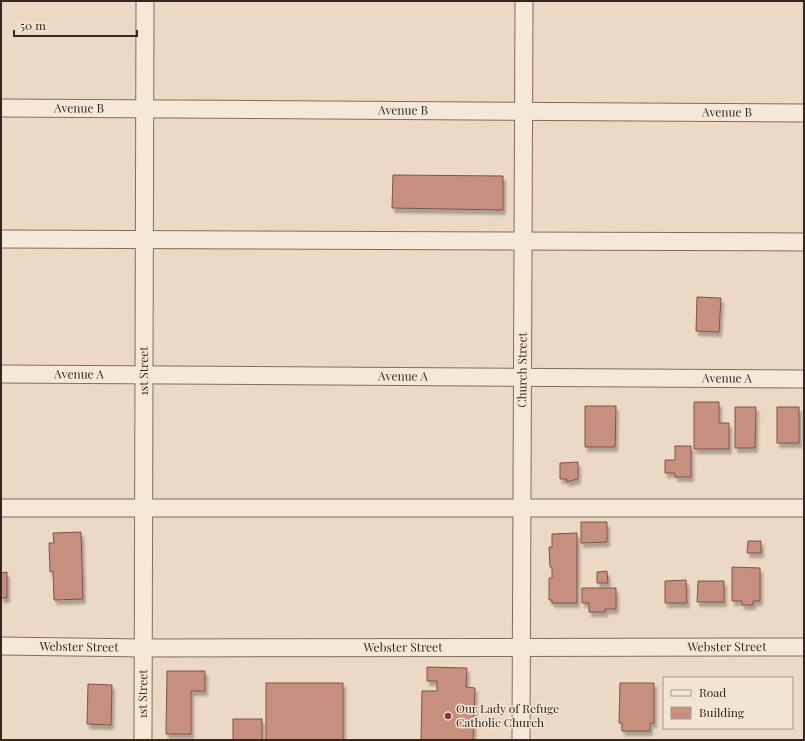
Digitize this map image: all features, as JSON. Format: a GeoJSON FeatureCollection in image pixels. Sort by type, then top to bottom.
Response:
{"type":"FeatureCollection","features":[{"type":"Feature","properties":{"kind":"street","name":"1st Street"},"geometry":{"type":"LineString","coordinates":[[143,740],[145,1]]}},
{"type":"Feature","properties":{"kind":"street","name":"Church Street"},"geometry":{"type":"LineString","coordinates":[[521,740],[520,646],[524,1]]}},
{"type":"Feature","properties":{"kind":"street","name":"Avenue B"},"geometry":{"type":"LineString","coordinates":[[1,108],[144,107],[804,113]]}},
{"type":"Feature","properties":{"kind":"street"},"geometry":{"type":"LineString","coordinates":[[1,239],[804,242]]}},
{"type":"Feature","properties":{"kind":"street","name":"Avenue A"},"geometry":{"type":"LineString","coordinates":[[1,374],[804,379]]}},
{"type":"Feature","properties":{"kind":"street"},"geometry":{"type":"LineString","coordinates":[[1,508],[804,508]]}},
{"type":"Feature","properties":{"kind":"street","name":"Webster Street"},"geometry":{"type":"LineString","coordinates":[[1,646],[143,648],[520,646],[804,647]]}},
{"type":"Feature","properties":{"kind":"building"},"geometry":{"type":"Polygon","coordinates":[[[393,175],[503,176],[503,210],[392,208],[393,175]]]}},
{"type":"Feature","properties":{"kind":"building"},"geometry":{"type":"Polygon","coordinates":[[[697,297],[721,298],[719,332],[696,331],[697,297]]]}},
{"type":"Feature","properties":{"kind":"building"},"geometry":{"type":"Polygon","coordinates":[[[694,402],[719,402],[719,423],[729,423],[729,449],[694,449],[694,402]]]}},
{"type":"Feature","properties":{"kind":"building"},"geometry":{"type":"Polygon","coordinates":[[[585,406],[616,406],[615,447],[585,447],[585,406]]]}},
{"type":"Feature","properties":{"kind":"building"},"geometry":{"type":"Polygon","coordinates":[[[735,407],[756,407],[755,448],[735,448],[735,407]]]}},
{"type":"Feature","properties":{"kind":"building"},"geometry":{"type":"Polygon","coordinates":[[[777,407],[799,407],[799,443],[777,443],[777,407]]]}},
{"type":"Feature","properties":{"kind":"building"},"geometry":{"type":"Polygon","coordinates":[[[675,446],[691,446],[691,477],[675,477],[675,473],[665,473],[665,460],[675,460],[675,446]]]}},
{"type":"Feature","properties":{"kind":"building"},"geometry":{"type":"Polygon","coordinates":[[[578,462],[578,479],[566,482],[567,479],[560,479],[560,463],[578,462]]]}},
{"type":"Feature","properties":{"kind":"building"},"geometry":{"type":"Polygon","coordinates":[[[581,522],[607,522],[607,542],[581,543],[581,522]]]}},
{"type":"Feature","properties":{"kind":"building"},"geometry":{"type":"Polygon","coordinates":[[[81,532],[83,599],[54,600],[53,571],[50,572],[49,543],[54,543],[53,533],[81,532]]]}},
{"type":"Feature","properties":{"kind":"building"},"geometry":{"type":"Polygon","coordinates":[[[577,533],[577,603],[552,603],[552,600],[549,600],[549,578],[552,578],[552,567],[550,567],[549,547],[552,547],[552,534],[577,533]]]}},
{"type":"Feature","properties":{"kind":"building"},"geometry":{"type":"Polygon","coordinates":[[[748,541],[761,541],[761,553],[747,553],[748,541]]]}},
{"type":"Feature","properties":{"kind":"building"},"geometry":{"type":"Polygon","coordinates":[[[732,567],[760,568],[760,601],[753,601],[753,605],[742,605],[742,601],[732,601],[732,567]]]}},
{"type":"Feature","properties":{"kind":"building"},"geometry":{"type":"Polygon","coordinates":[[[607,571],[608,583],[597,583],[597,572],[607,571]]]}},
{"type":"Feature","properties":{"kind":"building"},"geometry":{"type":"Polygon","coordinates":[[[7,572],[7,598],[1,598],[1,573],[7,572]]]}},
{"type":"Feature","properties":{"kind":"building"},"geometry":{"type":"Polygon","coordinates":[[[686,580],[687,603],[665,603],[665,581],[686,580]]]}},
{"type":"Feature","properties":{"kind":"building"},"geometry":{"type":"Polygon","coordinates":[[[698,581],[724,581],[724,602],[697,602],[698,581]]]}},
{"type":"Feature","properties":{"kind":"building"},"geometry":{"type":"Polygon","coordinates":[[[582,588],[616,588],[616,609],[605,609],[605,612],[589,612],[589,603],[582,603],[582,588]]]}},
{"type":"Feature","properties":{"kind":"building","name":"Our Lady of Refuge Catholic Church"},"geometry":{"type":"Polygon","coordinates":[[[427,667],[467,668],[466,687],[475,688],[473,740],[421,740],[422,691],[437,691],[437,681],[427,681],[427,667]]]}},
{"type":"Feature","properties":{"kind":"building"},"geometry":{"type":"Polygon","coordinates":[[[167,671],[205,671],[205,691],[191,691],[191,734],[166,734],[167,671]]]}},
{"type":"Feature","properties":{"kind":"building"},"geometry":{"type":"Polygon","coordinates":[[[266,683],[343,683],[343,740],[266,740],[266,683]]]}},
{"type":"Feature","properties":{"kind":"building"},"geometry":{"type":"Polygon","coordinates":[[[620,683],[654,683],[654,723],[650,723],[650,731],[622,731],[622,723],[619,723],[620,683]]]}},
{"type":"Feature","properties":{"kind":"building"},"geometry":{"type":"Polygon","coordinates":[[[88,684],[112,685],[111,725],[87,724],[88,684]]]}},
{"type":"Feature","properties":{"kind":"building"},"geometry":{"type":"Polygon","coordinates":[[[233,719],[262,719],[262,740],[233,740],[233,719]]]}},
{"type":"Feature","properties":{"kind":"place","name":"Our Lady of Refuge Catholic Church"},"geometry":{"type":"Point","coordinates":[448,716]}}]}
